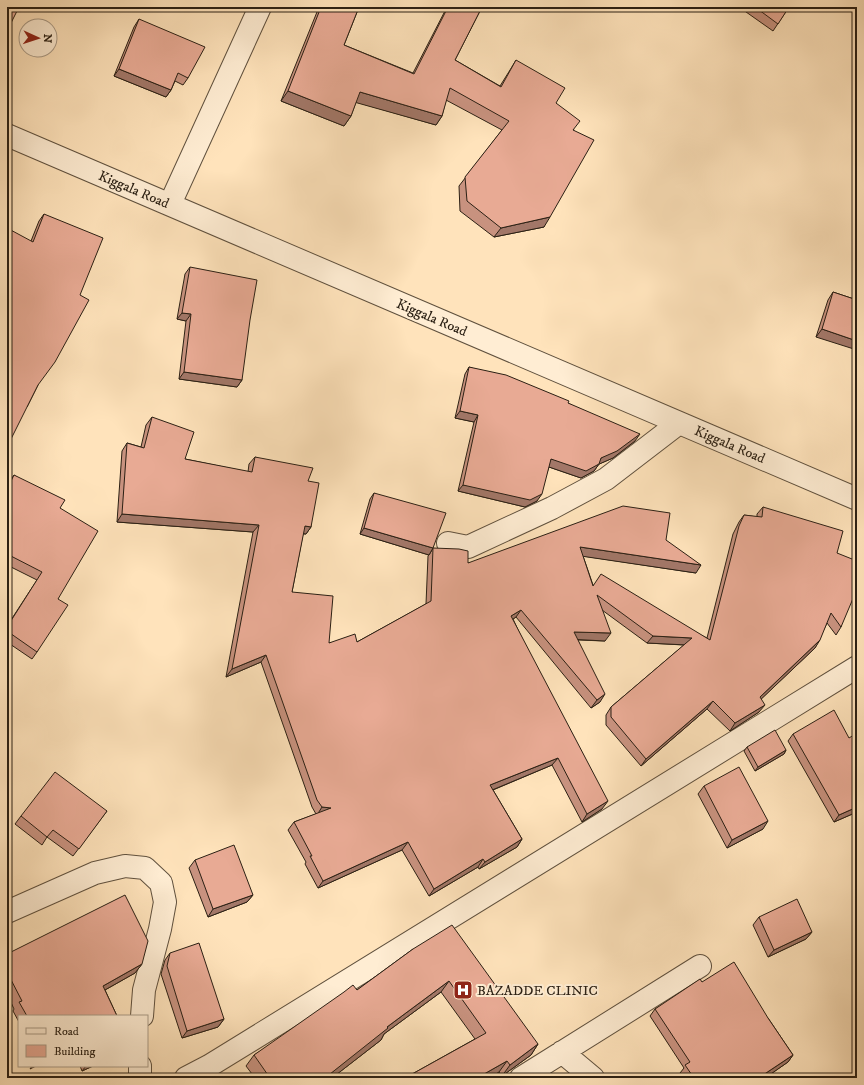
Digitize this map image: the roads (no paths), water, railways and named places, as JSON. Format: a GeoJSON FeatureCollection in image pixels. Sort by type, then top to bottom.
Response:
{"type":"FeatureCollection","features":[{"type":"Feature","properties":{"kind":"street"},"geometry":{"type":"LineString","coordinates":[[170,204],[260,7]]}},
{"type":"Feature","properties":{"kind":"street","name":"Kiggala Road"},"geometry":{"type":"LineString","coordinates":[[7,135],[857,499]]}},
{"type":"Feature","properties":{"kind":"street"},"geometry":{"type":"LineString","coordinates":[[448,543],[468,547],[552,508],[606,479],[679,423]]}},
{"type":"Feature","properties":{"kind":"street"},"geometry":{"type":"LineString","coordinates":[[186,1078],[216,1072],[857,667]]}},
{"type":"Feature","properties":{"kind":"street"},"geometry":{"type":"LineString","coordinates":[[7,912],[95,873],[125,866],[145,868],[161,883],[165,902],[160,929],[144,990],[142,1015]]}},
{"type":"Feature","properties":{"kind":"street"},"geometry":{"type":"LineString","coordinates":[[521,1078],[700,966]]}},
{"type":"Feature","properties":{"kind":"street"},"geometry":{"type":"LineString","coordinates":[[562,1052],[592,1078]]}},
{"type":"Feature","properties":{"kind":"street"},"geometry":{"type":"LineString","coordinates":[[140,1067],[140,1078]]}},
{"type":"Feature","properties":{"kind":"place","name":"BAZADDE CLINIC"},"geometry":{"type":"Point","coordinates":[463,990]}}]}
